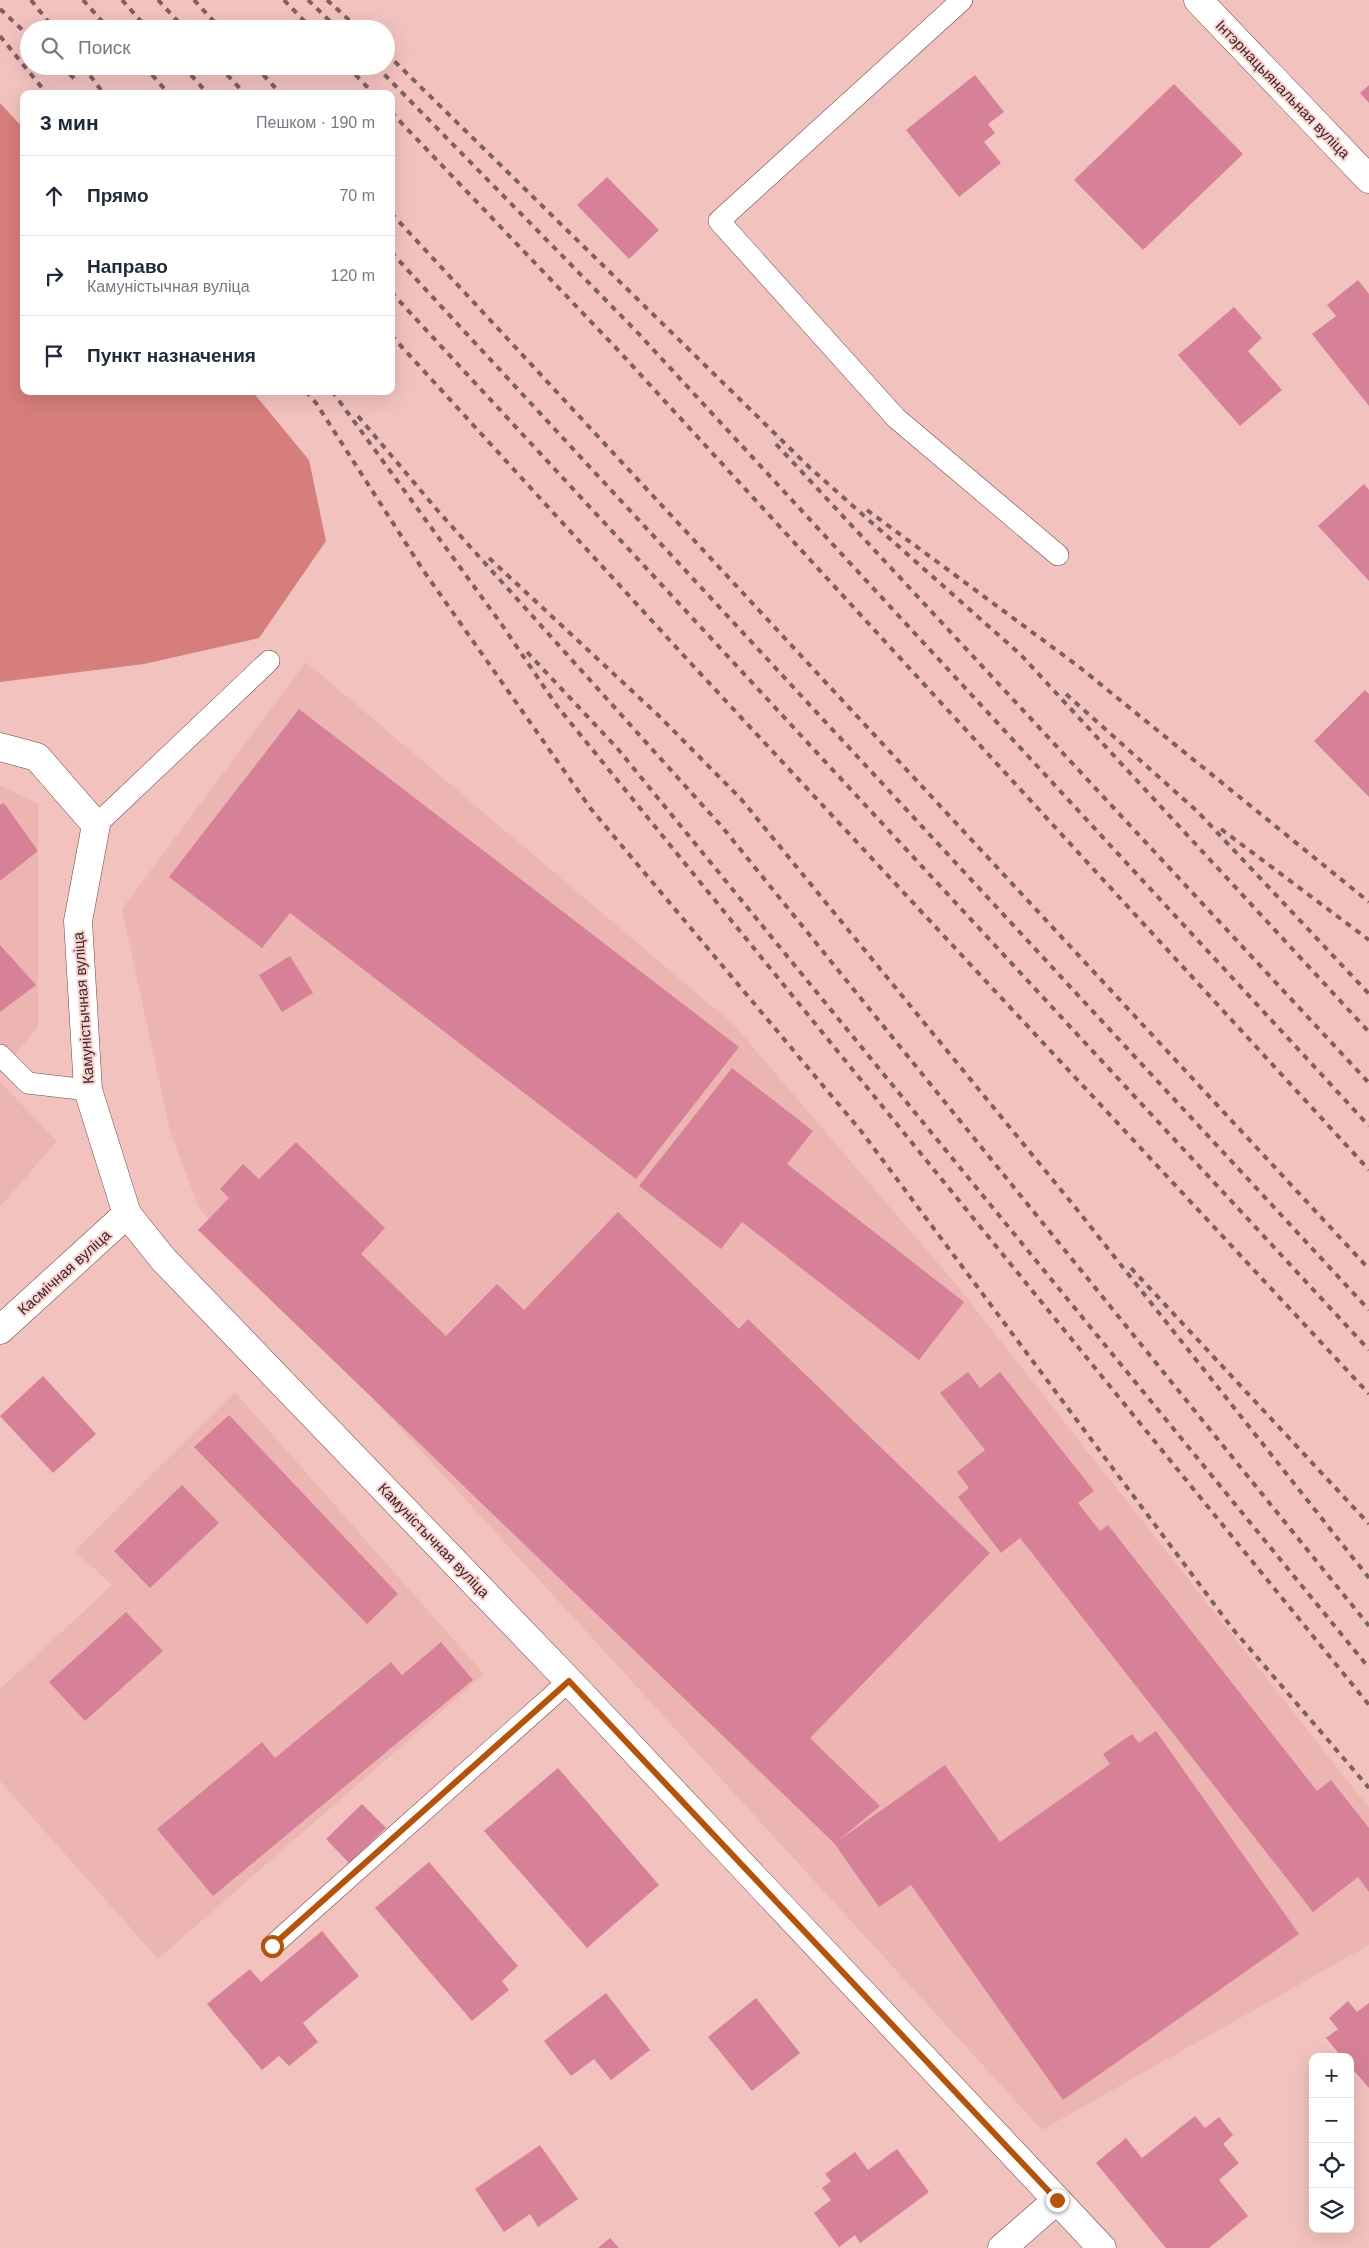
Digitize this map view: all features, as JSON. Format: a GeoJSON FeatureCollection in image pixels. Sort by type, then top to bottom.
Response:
{"type":"FeatureCollection","features":[{"type":"Feature","properties":{"kind":"street","name":"Інтэрнацыянальная вуліца"},"geometry":{"type":"LineString","coordinates":[[1198,0],[1369,179]]}},
{"type":"Feature","properties":{"kind":"street"},"geometry":{"type":"LineString","coordinates":[[0,747],[37,757],[96,825]]}},
{"type":"Feature","properties":{"kind":"street","name":"Камуністычная вуліца"},"geometry":{"type":"LineString","coordinates":[[96,825],[78,922],[88,1090],[127,1214],[164,1259],[569,1681],[1102,2248]]}},
{"type":"Feature","properties":{"kind":"street","name":"Касмічная вуліца"},"geometry":{"type":"LineString","coordinates":[[0,1330],[127,1214]]}},
{"type":"Feature","properties":{"kind":"street"},"geometry":{"type":"LineString","coordinates":[[1002,2248],[1057,2200]]}},
{"type":"Feature","properties":{"kind":"lane"},"geometry":{"type":"LineString","coordinates":[[962,0],[719,221],[896,418],[1058,555]]}},
{"type":"Feature","properties":{"kind":"lane"},"geometry":{"type":"LineString","coordinates":[[96,825],[269,661]]}},
{"type":"Feature","properties":{"kind":"lane"},"geometry":{"type":"LineString","coordinates":[[0,1055],[28,1083],[88,1090]]}},
{"type":"Feature","properties":{"kind":"lane"},"geometry":{"type":"LineString","coordinates":[[272,1946],[569,1681]]}},
{"type":"Feature","properties":{"kind":"shaded area"},"geometry":{"type":"Polygon","coordinates":[[[0,103],[20,125],[20,395],[255,395],[309,460],[326,541],[259,638],[144,664],[0,682],[0,103]]]}},
{"type":"Feature","properties":{"kind":"shaded area"},"geometry":{"type":"Polygon","coordinates":[[[306,662],[734,1025],[954,1282],[1369,1808],[1369,1945],[1042,2130],[199,1208],[170,1131],[122,909],[306,662]]]}},
{"type":"Feature","properties":{"kind":"shaded area"},"geometry":{"type":"Polygon","coordinates":[[[0,785],[38,804],[38,1027],[0,1072],[0,785]]]}},
{"type":"Feature","properties":{"kind":"shaded area"},"geometry":{"type":"Polygon","coordinates":[[[0,1082],[57,1141],[0,1207],[0,1082]]]}},
{"type":"Feature","properties":{"kind":"shaded area"},"geometry":{"type":"Polygon","coordinates":[[[235,1392],[484,1674],[158,1959],[0,1781],[0,1689],[112,1585],[75,1551],[235,1392]]]}},
{"type":"Feature","properties":{"kind":"building"},"geometry":{"type":"Polygon","coordinates":[[[975,75],[1004,112],[988,124],[995,133],[984,142],[1001,163],[959,197],[906,130],[975,75]]]}},
{"type":"Feature","properties":{"kind":"building"},"geometry":{"type":"Polygon","coordinates":[[[1174,84],[1243,154],[1143,250],[1074,180],[1174,84]]]}},
{"type":"Feature","properties":{"kind":"building"},"geometry":{"type":"Polygon","coordinates":[[[1369,85],[1369,103],[1360,93],[1369,85]]]}},
{"type":"Feature","properties":{"kind":"building"},"geometry":{"type":"Polygon","coordinates":[[[607,177],[659,230],[629,259],[577,205],[607,177]]]}},
{"type":"Feature","properties":{"kind":"building"},"geometry":{"type":"Polygon","coordinates":[[[1358,280],[1369,294],[1369,406],[1312,334],[1336,316],[1327,305],[1358,280]]]}},
{"type":"Feature","properties":{"kind":"building"},"geometry":{"type":"Polygon","coordinates":[[[1234,307],[1262,338],[1248,351],[1282,390],[1240,426],[1178,355],[1234,307]]]}},
{"type":"Feature","properties":{"kind":"building"},"geometry":{"type":"Polygon","coordinates":[[[1364,484],[1369,490],[1369,581],[1318,526],[1364,484]]]}},
{"type":"Feature","properties":{"kind":"building"},"geometry":{"type":"Polygon","coordinates":[[[1365,690],[1369,694],[1369,797],[1314,741],[1365,690]]]}},
{"type":"Feature","properties":{"kind":"building"},"geometry":{"type":"Polygon","coordinates":[[[299,709],[739,1047],[636,1179],[290,913],[262,948],[169,877],[299,709]]]}},
{"type":"Feature","properties":{"kind":"building"},"geometry":{"type":"Polygon","coordinates":[[[4,803],[38,851],[0,881],[0,805],[4,803]]]}},
{"type":"Feature","properties":{"kind":"building"},"geometry":{"type":"Polygon","coordinates":[[[0,945],[36,985],[0,1012],[0,945]]]}},
{"type":"Feature","properties":{"kind":"building"},"geometry":{"type":"Polygon","coordinates":[[[290,956],[313,993],[282,1012],[259,975],[290,956]]]}},
{"type":"Feature","properties":{"kind":"building"},"geometry":{"type":"Polygon","coordinates":[[[732,1068],[813,1131],[787,1164],[964,1302],[919,1360],[742,1222],[721,1249],[639,1186],[732,1068]]]}},
{"type":"Feature","properties":{"kind":"building"},"geometry":{"type":"Polygon","coordinates":[[[296,1142],[385,1228],[361,1254],[446,1336],[497,1284],[524,1310],[618,1212],[739,1329],[748,1319],[990,1553],[810,1738],[880,1806],[838,1841],[945,1765],[1000,1842],[1110,1764],[1103,1754],[1132,1734],[1139,1743],[1156,1731],[1299,1934],[1063,2100],[911,1885],[879,1907],[834,1843],[198,1230],[229,1198],[220,1189],[243,1164],[259,1179],[296,1142]]]}},
{"type":"Feature","properties":{"kind":"building"},"geometry":{"type":"Polygon","coordinates":[[[968,1372],[980,1388],[1000,1372],[1094,1491],[1078,1503],[1100,1531],[1108,1525],[1317,1791],[1331,1780],[1369,1828],[1369,1892],[1358,1877],[1313,1912],[1020,1538],[1001,1553],[958,1497],[969,1488],[957,1472],[985,1450],[940,1393],[968,1372]]]}},
{"type":"Feature","properties":{"kind":"building"},"geometry":{"type":"Polygon","coordinates":[[[43,1376],[96,1434],[53,1473],[0,1416],[43,1376]]]}},
{"type":"Feature","properties":{"kind":"building"},"geometry":{"type":"Polygon","coordinates":[[[229,1415],[398,1594],[367,1624],[194,1447],[229,1415]]]}},
{"type":"Feature","properties":{"kind":"building"},"geometry":{"type":"Polygon","coordinates":[[[182,1485],[219,1523],[150,1588],[114,1551],[182,1485]]]}},
{"type":"Feature","properties":{"kind":"building"},"geometry":{"type":"Polygon","coordinates":[[[126,1612],[163,1651],[85,1721],[49,1682],[126,1612]]]}},
{"type":"Feature","properties":{"kind":"building"},"geometry":{"type":"Polygon","coordinates":[[[441,1642],[473,1680],[213,1896],[157,1829],[262,1742],[275,1758],[391,1662],[402,1675],[441,1642]]]}},
{"type":"Feature","properties":{"kind":"building"},"geometry":{"type":"Polygon","coordinates":[[[558,1768],[659,1885],[587,1948],[484,1831],[558,1768]]]}},
{"type":"Feature","properties":{"kind":"building"},"geometry":{"type":"Polygon","coordinates":[[[362,1804],[386,1828],[349,1863],[326,1839],[362,1804]]]}},
{"type":"Feature","properties":{"kind":"building"},"geometry":{"type":"Polygon","coordinates":[[[429,1862],[518,1966],[502,1981],[509,1990],[472,2021],[375,1908],[429,1862]]]}},
{"type":"Feature","properties":{"kind":"building"},"geometry":{"type":"Polygon","coordinates":[[[322,1931],[359,1976],[303,2023],[318,2042],[289,2066],[279,2056],[262,2070],[207,2004],[250,1969],[261,1982],[322,1931]]]}},
{"type":"Feature","properties":{"kind":"building"},"geometry":{"type":"Polygon","coordinates":[[[606,1993],[650,2050],[611,2080],[594,2059],[571,2076],[544,2041],[606,1993]]]}},
{"type":"Feature","properties":{"kind":"building"},"geometry":{"type":"Polygon","coordinates":[[[756,1998],[800,2053],[752,2091],[708,2037],[756,1998]]]}},
{"type":"Feature","properties":{"kind":"building"},"geometry":{"type":"Polygon","coordinates":[[[1348,2001],[1357,2012],[1369,2003],[1369,2088],[1354,2071],[1354,2053],[1339,2053],[1326,2038],[1338,2029],[1329,2018],[1348,2001]]]}},
{"type":"Feature","properties":{"kind":"building"},"geometry":{"type":"Polygon","coordinates":[[[1195,2116],[1205,2128],[1219,2117],[1233,2135],[1223,2144],[1239,2163],[1219,2180],[1248,2216],[1209,2248],[1166,2248],[1096,2163],[1126,2138],[1142,2158],[1195,2116]]]}},
{"type":"Feature","properties":{"kind":"building"},"geometry":{"type":"Polygon","coordinates":[[[540,2145],[578,2199],[538,2227],[530,2214],[504,2232],[475,2189],[540,2145]]]}},
{"type":"Feature","properties":{"kind":"building"},"geometry":{"type":"Polygon","coordinates":[[[897,2149],[929,2192],[860,2243],[855,2235],[839,2247],[814,2213],[831,2200],[822,2188],[831,2181],[825,2174],[855,2152],[868,2170],[897,2149]]]}},
{"type":"Feature","properties":{"kind":"building"},"geometry":{"type":"Polygon","coordinates":[[[610,2238],[619,2248],[598,2248],[610,2238]]]}},
{"type":"Feature","properties":{"kind":"railway"},"geometry":{"type":"LineString","coordinates":[[31,0],[47,20]]}},
{"type":"Feature","properties":{"kind":"railway"},"geometry":{"type":"LineString","coordinates":[[83,0],[101,20]]}},
{"type":"Feature","properties":{"kind":"railway"},"geometry":{"type":"LineString","coordinates":[[122,0],[140,20]]}},
{"type":"Feature","properties":{"kind":"railway"},"geometry":{"type":"LineString","coordinates":[[158,0],[177,20]]}},
{"type":"Feature","properties":{"kind":"railway"},"geometry":{"type":"LineString","coordinates":[[194,0],[213,20]]}},
{"type":"Feature","properties":{"kind":"railway"},"geometry":{"type":"LineString","coordinates":[[284,0],[303,20]]}},
{"type":"Feature","properties":{"kind":"railway"},"geometry":{"type":"LineString","coordinates":[[308,0],[329,20]]}},
{"type":"Feature","properties":{"kind":"railway"},"geometry":{"type":"LineString","coordinates":[[327,0],[349,20]]}},
{"type":"Feature","properties":{"kind":"railway"},"geometry":{"type":"LineString","coordinates":[[0,9],[20,28]]}},
{"type":"Feature","properties":{"kind":"railway"},"geometry":{"type":"LineString","coordinates":[[0,36],[20,61]]}},
{"type":"Feature","properties":{"kind":"railway"},"geometry":{"type":"LineString","coordinates":[[395,62],[809,467],[1021,655],[1369,1032]]}},
{"type":"Feature","properties":{"kind":"railway"},"geometry":{"type":"LineString","coordinates":[[32,75],[44,90]]}},
{"type":"Feature","properties":{"kind":"railway"},"geometry":{"type":"LineString","coordinates":[[71,75],[77,81]]}},
{"type":"Feature","properties":{"kind":"railway"},"geometry":{"type":"LineString","coordinates":[[90,75],[101,90]]}},
{"type":"Feature","properties":{"kind":"railway"},"geometry":{"type":"LineString","coordinates":[[152,75],[165,90]]}},
{"type":"Feature","properties":{"kind":"railway"},"geometry":{"type":"LineString","coordinates":[[191,75],[204,90]]}},
{"type":"Feature","properties":{"kind":"railway"},"geometry":{"type":"LineString","coordinates":[[227,75],[241,90]]}},
{"type":"Feature","properties":{"kind":"railway"},"geometry":{"type":"LineString","coordinates":[[263,75],[277,90]]}},
{"type":"Feature","properties":{"kind":"railway"},"geometry":{"type":"LineString","coordinates":[[356,75],[370,90]]}},
{"type":"Feature","properties":{"kind":"railway"},"geometry":{"type":"LineString","coordinates":[[385,75],[637,332],[1369,1126]]}},
{"type":"Feature","properties":{"kind":"railway"},"geometry":{"type":"LineString","coordinates":[[395,116],[617,349],[1369,1170]]}},
{"type":"Feature","properties":{"kind":"railway"},"geometry":{"type":"LineString","coordinates":[[395,217],[1369,1269]]}},
{"type":"Feature","properties":{"kind":"railway"},"geometry":{"type":"LineString","coordinates":[[395,256],[1369,1310]]}},
{"type":"Feature","properties":{"kind":"railway"},"geometry":{"type":"LineString","coordinates":[[395,296],[1369,1350]]}},
{"type":"Feature","properties":{"kind":"railway"},"geometry":{"type":"LineString","coordinates":[[395,339],[685,657],[1369,1394]]}},
{"type":"Feature","properties":{"kind":"railway"},"geometry":{"type":"LineString","coordinates":[[309,395],[423,570],[591,809],[861,1131],[1232,1628],[1369,1788]]}},
{"type":"Feature","properties":{"kind":"railway"},"geometry":{"type":"LineString","coordinates":[[335,395],[502,625],[557,706],[1369,1705]]}},
{"type":"Feature","properties":{"kind":"railway"},"geometry":{"type":"LineString","coordinates":[[358,416],[438,511],[723,828],[1369,1626]]}},
{"type":"Feature","properties":{"kind":"railway"},"geometry":{"type":"LineString","coordinates":[[776,444],[1369,1083]]}},
{"type":"Feature","properties":{"kind":"railway"},"geometry":{"type":"LineString","coordinates":[[867,510],[1078,666],[1369,902]]}},
{"type":"Feature","properties":{"kind":"railway"},"geometry":{"type":"LineString","coordinates":[[489,558],[658,715],[741,799],[1075,1207],[1369,1578]]}},
{"type":"Feature","properties":{"kind":"railway"},"geometry":{"type":"LineString","coordinates":[[527,652],[617,748],[1369,1668]]}},
{"type":"Feature","properties":{"kind":"railway"},"geometry":{"type":"LineString","coordinates":[[1066,694],[1198,812],[1369,994]]}},
{"type":"Feature","properties":{"kind":"railway"},"geometry":{"type":"LineString","coordinates":[[1221,829],[1369,940]]}},
{"type":"Feature","properties":{"kind":"railway"},"geometry":{"type":"LineString","coordinates":[[1131,1268],[1369,1524]]}},
{"type":"Feature","properties":{"kind":"route"},"geometry":{"type":"LineString","coordinates":[[272,1946],[569,1681],[1057,2200]]}}]}
